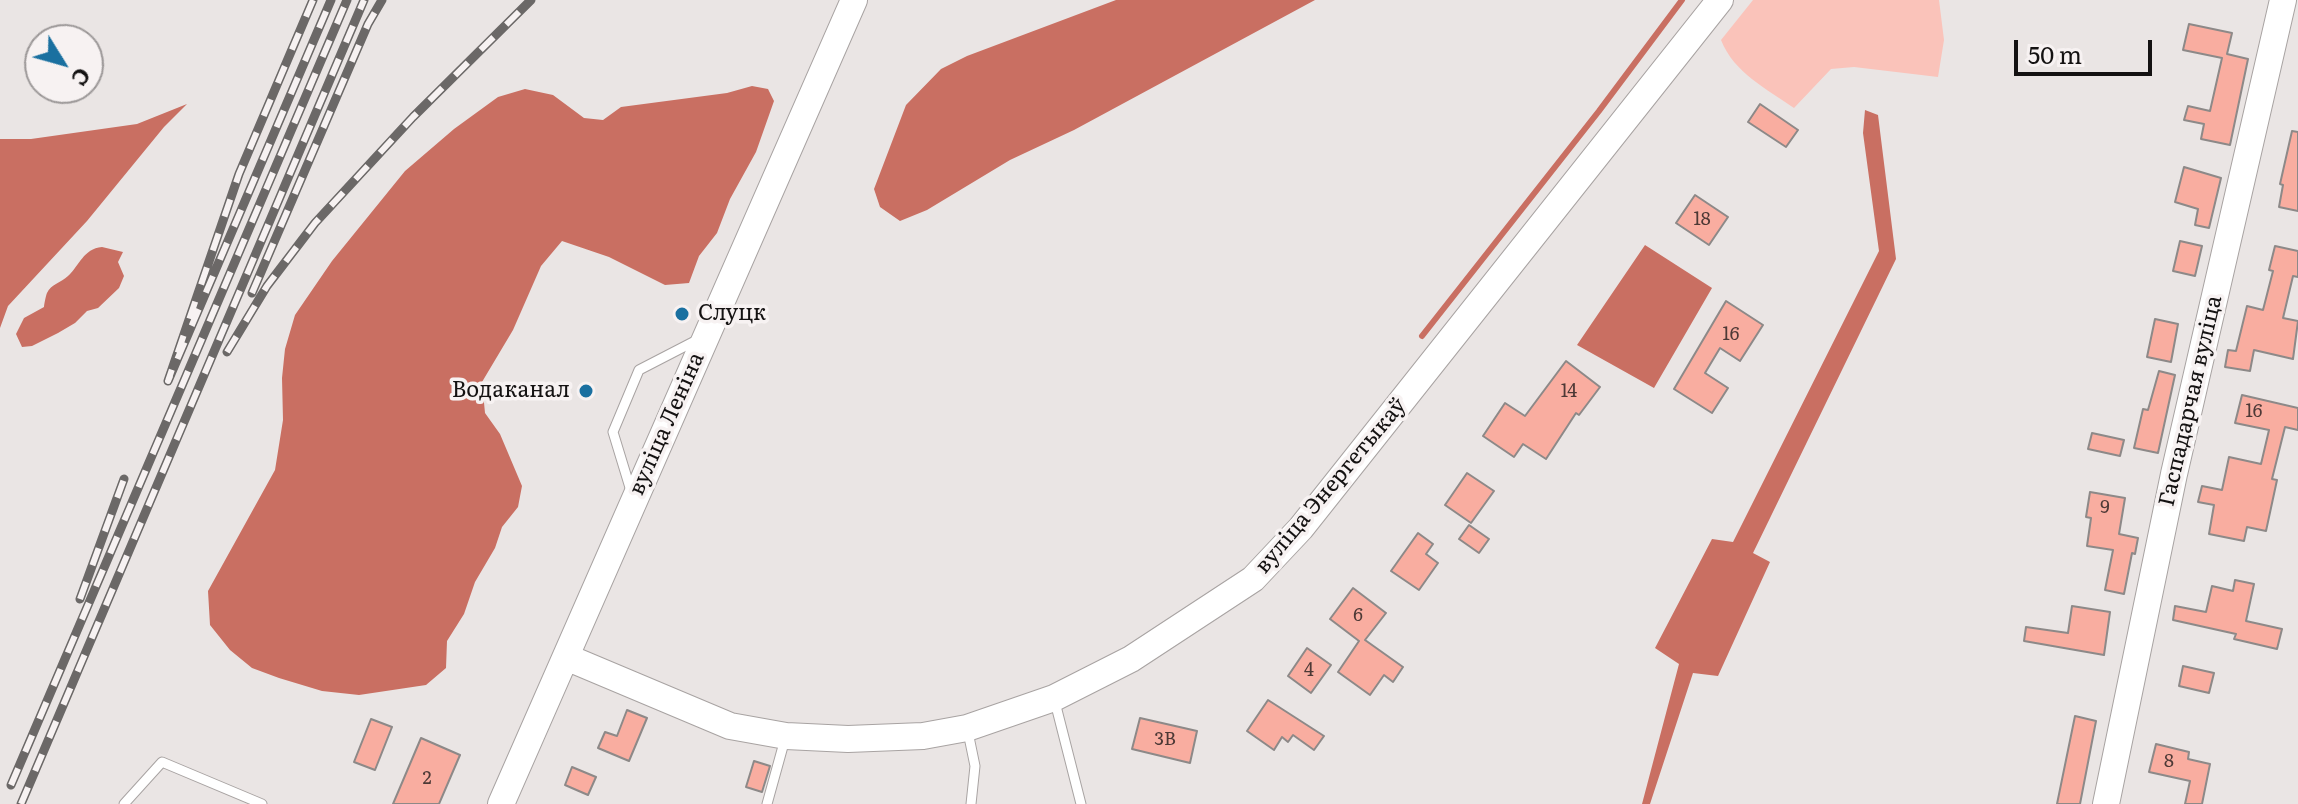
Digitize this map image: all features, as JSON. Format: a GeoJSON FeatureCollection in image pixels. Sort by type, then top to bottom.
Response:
{"type":"FeatureCollection","features":[{"type":"Feature","properties":{"kind":"street","name":"вуліца Леніна"},"geometry":{"type":"LineString","coordinates":[[501,804],[854,0]]}},
{"type":"Feature","properties":{"kind":"street","name":"вуліца Энергетыкаў"},"geometry":{"type":"LineString","coordinates":[[566,657],[730,726],[786,736],[848,739],[923,736],[967,728],[1054,698],[1131,659],[1253,579],[1292,538],[1720,0]]}},
{"type":"Feature","properties":{"kind":"street","name":"Гаспадарчая вуліца"},"geometry":{"type":"LineString","coordinates":[[2106,804],[2174,474],[2283,0]]}},
{"type":"Feature","properties":{"kind":"lane"},"geometry":{"type":"LineString","coordinates":[[633,499],[613,432],[639,370],[706,335]]}},
{"type":"Feature","properties":{"kind":"lane"},"geometry":{"type":"LineString","coordinates":[[1054,698],[1081,804]]}},
{"type":"Feature","properties":{"kind":"lane"},"geometry":{"type":"LineString","coordinates":[[967,728],[975,766],[971,804]]}},
{"type":"Feature","properties":{"kind":"lane"},"geometry":{"type":"LineString","coordinates":[[767,804],[786,736]]}},
{"type":"Feature","properties":{"kind":"lane"},"geometry":{"type":"LineString","coordinates":[[124,804],[162,762],[262,804]]}},
{"type":"Feature","properties":{"kind":"shaded area"},"geometry":{"type":"Polygon","coordinates":[[[1116,0],[1315,0],[1074,130],[1010,160],[927,210],[900,221],[880,207],[874,189],[906,105],[941,69],[967,56],[1116,0]]]}},
{"type":"Feature","properties":{"kind":"shaded area"},"geometry":{"type":"Polygon","coordinates":[[[1753,0],[1939,0],[1944,40],[1938,77],[1854,67],[1831,69],[1794,108],[1743,71],[1721,40],[1753,0]]]}},
{"type":"Feature","properties":{"kind":"shaded area"},"geometry":{"type":"Polygon","coordinates":[[[752,86],[768,89],[774,101],[756,152],[730,199],[717,233],[699,256],[689,283],[665,285],[609,257],[562,241],[541,266],[513,330],[482,382],[485,413],[500,434],[522,486],[518,507],[502,527],[495,548],[475,582],[464,614],[447,641],[446,668],[426,685],[359,695],[322,691],[279,678],[252,668],[230,650],[210,625],[208,591],[275,470],[283,420],[285,349],[295,315],[332,261],[405,171],[498,97],[525,89],[553,95],[584,118],[603,120],[621,107],[727,93],[752,86]]]}},
{"type":"Feature","properties":{"kind":"shaded area"},"geometry":{"type":"Polygon","coordinates":[[[187,104],[164,127],[87,221],[8,306],[0,328],[0,139],[31,139],[137,124],[187,104]]]}},
{"type":"Feature","properties":{"kind":"shaded area"},"geometry":{"type":"Polygon","coordinates":[[[1865,110],[1878,115],[1896,259],[1753,553],[1770,562],[1718,676],[1693,673],[1650,804],[1642,804],[1679,664],[1655,648],[1712,539],[1733,542],[1879,251],[1863,133],[1865,110]]]}},
{"type":"Feature","properties":{"kind":"shaded area"},"geometry":{"type":"Polygon","coordinates":[[[1645,245],[1712,288],[1654,388],[1577,345],[1645,245]]]}},
{"type":"Feature","properties":{"kind":"shaded area"},"geometry":{"type":"Polygon","coordinates":[[[102,247],[123,252],[118,262],[124,276],[119,288],[98,308],[87,311],[75,323],[32,346],[22,347],[16,334],[24,318],[44,307],[49,290],[68,276],[86,254],[102,247]]]}},
{"type":"Feature","properties":{"kind":"building"},"geometry":{"type":"Polygon","coordinates":[[[2189,24],[2232,33],[2227,54],[2248,59],[2230,145],[2201,139],[2204,124],[2184,120],[2188,106],[2210,111],[2222,58],[2183,50],[2189,24]]]}},
{"type":"Feature","properties":{"kind":"building"},"geometry":{"type":"Polygon","coordinates":[[[1760,104],[1798,130],[1786,147],[1748,122],[1760,104]]]}},
{"type":"Feature","properties":{"kind":"building"},"geometry":{"type":"Polygon","coordinates":[[[2292,131],[2298,132],[2298,211],[2279,207],[2283,185],[2280,184],[2292,131]]]}},
{"type":"Feature","properties":{"kind":"building"},"geometry":{"type":"Polygon","coordinates":[[[2184,167],[2221,178],[2209,228],[2195,225],[2198,209],[2175,202],[2184,167]]]}},
{"type":"Feature","properties":{"kind":"building"},"geometry":{"type":"Polygon","coordinates":[[[1695,195],[1728,217],[1709,245],[1676,223],[1695,195]]]}},
{"type":"Feature","properties":{"kind":"building"},"geometry":{"type":"Polygon","coordinates":[[[2180,241],[2202,246],[2195,276],[2173,271],[2180,241]]]}},
{"type":"Feature","properties":{"kind":"building"},"geometry":{"type":"Polygon","coordinates":[[[2275,246],[2298,251],[2298,277],[2293,276],[2283,318],[2298,321],[2293,359],[2254,350],[2250,371],[2225,367],[2228,350],[2236,351],[2247,306],[2263,310],[2273,271],[2269,270],[2275,246]]]}},
{"type":"Feature","properties":{"kind":"building"},"geometry":{"type":"Polygon","coordinates":[[[1726,301],[1763,325],[1740,361],[1720,348],[1705,373],[1728,388],[1712,413],[1674,389],[1726,301]]]}},
{"type":"Feature","properties":{"kind":"building"},"geometry":{"type":"Polygon","coordinates":[[[2155,319],[2178,324],[2171,362],[2147,357],[2155,319]]]}},
{"type":"Feature","properties":{"kind":"building"},"geometry":{"type":"Polygon","coordinates":[[[1566,361],[1600,387],[1579,415],[1576,413],[1546,459],[1523,444],[1514,457],[1483,436],[1505,403],[1525,416],[1566,361]]]}},
{"type":"Feature","properties":{"kind":"building"},"geometry":{"type":"Polygon","coordinates":[[[2159,371],[2175,375],[2158,453],[2134,448],[2143,409],[2148,410],[2159,371]]]}},
{"type":"Feature","properties":{"kind":"building"},"geometry":{"type":"Polygon","coordinates":[[[2242,395],[2298,408],[2298,430],[2285,427],[2272,479],[2277,480],[2266,531],[2247,527],[2244,541],[2209,534],[2214,505],[2198,502],[2202,486],[2222,490],[2229,457],[2261,464],[2269,430],[2235,423],[2242,395]]]}},
{"type":"Feature","properties":{"kind":"building"},"geometry":{"type":"Polygon","coordinates":[[[2092,433],[2124,440],[2120,456],[2088,449],[2092,433]]]}},
{"type":"Feature","properties":{"kind":"building"},"geometry":{"type":"Polygon","coordinates":[[[1467,473],[1494,491],[1471,523],[1445,505],[1467,473]]]}},
{"type":"Feature","properties":{"kind":"building"},"geometry":{"type":"Polygon","coordinates":[[[2090,492],[2125,498],[2119,534],[2138,538],[2124,594],[2105,590],[2113,550],[2087,546],[2091,518],[2086,517],[2090,492]]]}},
{"type":"Feature","properties":{"kind":"building"},"geometry":{"type":"Polygon","coordinates":[[[1469,525],[1489,539],[1479,553],[1459,539],[1469,525]]]}},
{"type":"Feature","properties":{"kind":"building"},"geometry":{"type":"Polygon","coordinates":[[[1418,533],[1433,544],[1426,554],[1438,563],[1419,590],[1391,571],[1418,533]]]}},
{"type":"Feature","properties":{"kind":"building"},"geometry":{"type":"Polygon","coordinates":[[[2235,580],[2254,584],[2246,621],[2282,629],[2277,649],[2234,639],[2236,634],[2173,620],[2175,606],[2206,612],[2212,586],[2233,591],[2235,580]]]}},
{"type":"Feature","properties":{"kind":"building"},"geometry":{"type":"Polygon","coordinates":[[[1353,588],[1386,613],[1365,640],[1403,667],[1393,682],[1384,675],[1370,695],[1338,672],[1359,641],[1330,619],[1353,588]]]}},
{"type":"Feature","properties":{"kind":"building"},"geometry":{"type":"Polygon","coordinates":[[[2072,606],[2110,612],[2104,655],[2024,641],[2026,627],[2068,633],[2072,606]]]}},
{"type":"Feature","properties":{"kind":"building"},"geometry":{"type":"Polygon","coordinates":[[[1307,648],[1331,665],[1311,693],[1288,676],[1307,648]]]}},
{"type":"Feature","properties":{"kind":"building"},"geometry":{"type":"Polygon","coordinates":[[[2183,666],[2214,673],[2209,693],[2179,686],[2183,666]]]}},
{"type":"Feature","properties":{"kind":"building"},"geometry":{"type":"Polygon","coordinates":[[[1268,700],[1324,736],[1314,750],[1293,735],[1288,742],[1282,737],[1274,750],[1247,731],[1268,700]]]}},
{"type":"Feature","properties":{"kind":"building"},"geometry":{"type":"Polygon","coordinates":[[[627,710],[647,718],[629,761],[598,748],[605,732],[617,736],[627,710]]]}},
{"type":"Feature","properties":{"kind":"building"},"geometry":{"type":"Polygon","coordinates":[[[2075,716],[2096,721],[2080,804],[2057,804],[2075,716]]]}},
{"type":"Feature","properties":{"kind":"building"},"geometry":{"type":"Polygon","coordinates":[[[1140,718],[1197,731],[1190,763],[1132,749],[1140,718]]]}},
{"type":"Feature","properties":{"kind":"building"},"geometry":{"type":"Polygon","coordinates":[[[371,719],[392,727],[375,770],[354,762],[371,719]]]}},
{"type":"Feature","properties":{"kind":"building"},"geometry":{"type":"Polygon","coordinates":[[[421,738],[460,755],[439,804],[393,804],[421,738]]]}},
{"type":"Feature","properties":{"kind":"building"},"geometry":{"type":"Polygon","coordinates":[[[2156,744],[2189,752],[2188,759],[2210,764],[2202,804],[2185,804],[2190,781],[2149,772],[2156,744]]]}},
{"type":"Feature","properties":{"kind":"building"},"geometry":{"type":"Polygon","coordinates":[[[754,761],[770,766],[762,792],[746,787],[754,761]]]}},
{"type":"Feature","properties":{"kind":"building"},"geometry":{"type":"Polygon","coordinates":[[[572,767],[596,777],[588,795],[565,785],[572,767]]]}},
{"type":"Feature","properties":{"kind":"waterway"},"geometry":{"type":"LineString","coordinates":[[1422,336],[1682,0]]}},
{"type":"Feature","properties":{"kind":"railway"},"geometry":{"type":"LineString","coordinates":[[313,0],[239,174],[168,381],[331,0]]}},
{"type":"Feature","properties":{"kind":"railway"},"geometry":{"type":"LineString","coordinates":[[11,785],[347,0]]}},
{"type":"Feature","properties":{"kind":"railway"},"geometry":{"type":"LineString","coordinates":[[21,804],[364,0]]}},
{"type":"Feature","properties":{"kind":"railway"},"geometry":{"type":"LineString","coordinates":[[252,293],[368,24],[382,0]]}},
{"type":"Feature","properties":{"kind":"railway"},"geometry":{"type":"LineString","coordinates":[[227,352],[267,286],[315,223],[413,117],[531,0]]}},
{"type":"Feature","properties":{"kind":"railway"},"geometry":{"type":"LineString","coordinates":[[80,599],[124,479]]}},
{"type":"Feature","properties":{"kind":"place","name":"Слуцк"},"geometry":{"type":"Point","coordinates":[682,314]}},
{"type":"Feature","properties":{"kind":"place","name":"Водаканал"},"geometry":{"type":"Point","coordinates":[586,391]}}]}
